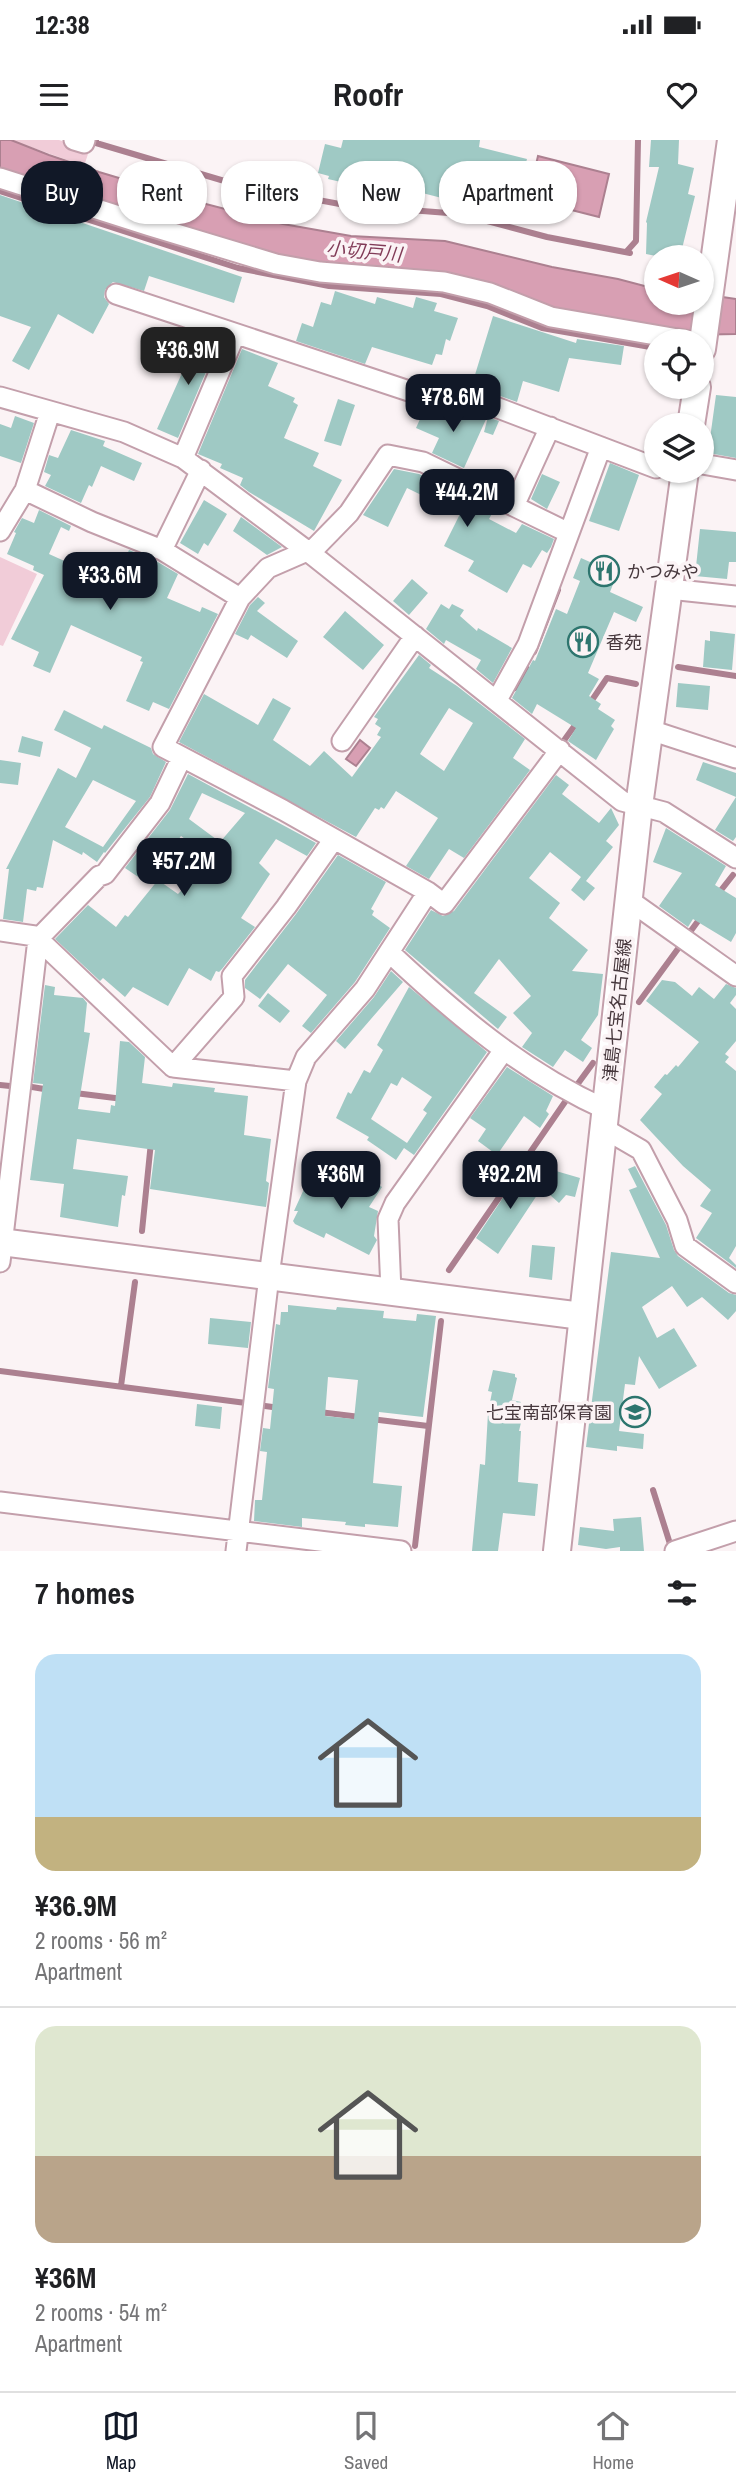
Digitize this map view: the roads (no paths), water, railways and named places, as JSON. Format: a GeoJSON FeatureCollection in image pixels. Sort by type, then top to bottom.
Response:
{"type":"FeatureCollection","features":[{"type":"Feature","properties":{"kind":"main road"},"geometry":{"type":"LineString","coordinates":[[703,329],[712,284],[731,140]]}},
{"type":"Feature","properties":{"kind":"main road","name":"津島七宝名古屋線"},"geometry":{"type":"LineString","coordinates":[[558,1550],[639,806],[683,483]]}},
{"type":"Feature","properties":{"kind":"main road"},"geometry":{"type":"LineString","coordinates":[[1,1249],[269,1276],[582,1317]]}},
{"type":"Feature","properties":{"kind":"street"},"geometry":{"type":"LineString","coordinates":[[74,140],[84,144],[85,140]]}},
{"type":"Feature","properties":{"kind":"street"},"geometry":{"type":"LineString","coordinates":[[0,178],[276,264],[320,272],[444,282],[489,293],[551,317],[644,333]]}},
{"type":"Feature","properties":{"kind":"street"},"geometry":{"type":"LineString","coordinates":[[116,294],[424,396],[464,395],[644,463]]}},
{"type":"Feature","properties":{"kind":"street"},"geometry":{"type":"LineString","coordinates":[[183,458],[236,335]]}},
{"type":"Feature","properties":{"kind":"street"},"geometry":{"type":"LineString","coordinates":[[0,397],[124,432],[183,458],[309,552],[622,801],[664,812],[736,858]]}},
{"type":"Feature","properties":{"kind":"street"},"geometry":{"type":"LineString","coordinates":[[0,531],[25,490],[50,412]]}},
{"type":"Feature","properties":{"kind":"street"},"geometry":{"type":"LineString","coordinates":[[514,506],[550,427]]}},
{"type":"Feature","properties":{"kind":"street"},"geometry":{"type":"LineString","coordinates":[[497,700],[528,644],[601,447]]}},
{"type":"Feature","properties":{"kind":"street"},"geometry":{"type":"LineString","coordinates":[[560,750],[444,904],[428,892],[334,839],[163,747],[240,598],[268,568],[309,552],[349,513],[388,455],[424,462],[569,533]]}},
{"type":"Feature","properties":{"kind":"street"},"geometry":{"type":"LineString","coordinates":[[162,550],[201,470]]}},
{"type":"Feature","properties":{"kind":"street"},"geometry":{"type":"LineString","coordinates":[[714,470],[736,470]]}},
{"type":"Feature","properties":{"kind":"street"},"geometry":{"type":"LineString","coordinates":[[25,490],[92,522],[162,550],[240,598]]}},
{"type":"Feature","properties":{"kind":"street"},"geometry":{"type":"LineString","coordinates":[[669,589],[736,596]]}},
{"type":"Feature","properties":{"kind":"street"},"geometry":{"type":"LineString","coordinates":[[342,741],[415,636]]}},
{"type":"Feature","properties":{"kind":"street"},"geometry":{"type":"LineString","coordinates":[[650,730],[736,758]]}},
{"type":"Feature","properties":{"kind":"street"},"geometry":{"type":"LineString","coordinates":[[1,1249],[38,939],[113,864],[160,803],[182,757]]}},
{"type":"Feature","properties":{"kind":"street"},"geometry":{"type":"LineString","coordinates":[[173,1067],[234,998],[232,976],[286,907],[334,839]]}},
{"type":"Feature","properties":{"kind":"street"},"geometry":{"type":"LineString","coordinates":[[237,1542],[296,1081],[306,1057],[365,989],[428,892]]}},
{"type":"Feature","properties":{"kind":"street"},"geometry":{"type":"LineString","coordinates":[[629,900],[736,976]]}},
{"type":"Feature","properties":{"kind":"street"},"geometry":{"type":"LineString","coordinates":[[0,932],[35,936],[173,1067],[296,1081]]}},
{"type":"Feature","properties":{"kind":"street"},"geometry":{"type":"LineString","coordinates":[[389,952],[447,1007],[503,1050],[570,1093],[641,1150],[677,1220],[685,1246],[736,1283]]}},
{"type":"Feature","properties":{"kind":"street"},"geometry":{"type":"LineString","coordinates":[[391,1292],[388,1219],[395,1203],[503,1050]]}},
{"type":"Feature","properties":{"kind":"street"},"geometry":{"type":"LineString","coordinates":[[0,1502],[237,1542],[401,1551]]}},
{"type":"Feature","properties":{"kind":"street"},"geometry":{"type":"LineString","coordinates":[[675,1551],[736,1531]]}},
{"type":"Feature","properties":{"kind":"water"},"geometry":{"type":"Polygon","coordinates":[[[0,140],[11,140],[67,161],[21,161],[21,177],[0,171],[0,140]]]}},
{"type":"Feature","properties":{"kind":"water"},"geometry":{"type":"Polygon","coordinates":[[[538,156],[558,161],[537,161],[538,156]]]}},
{"type":"Feature","properties":{"kind":"water"},"geometry":{"type":"Polygon","coordinates":[[[577,166],[609,174],[599,217],[577,211],[577,166]]]}},
{"type":"Feature","properties":{"kind":"water"},"geometry":{"type":"Polygon","coordinates":[[[103,173],[117,177],[117,207],[103,203],[103,173]]]}},
{"type":"Feature","properties":{"kind":"water","name":"小切戸川"},"geometry":{"type":"Polygon","coordinates":[[[207,204],[221,208],[221,224],[283,224],[351,236],[445,241],[644,286],[644,315],[714,315],[714,296],[736,299],[736,334],[714,334],[714,329],[656,329],[341,266],[281,257],[173,224],[207,224],[207,204]]]}},
{"type":"Feature","properties":{"kind":"water"},"geometry":{"type":"Polygon","coordinates":[[[360,740],[370,748],[356,766],[346,759],[360,740]]]}},
{"type":"Feature","properties":{"kind":"waterway"},"geometry":{"type":"LineString","coordinates":[[96,140],[96,143],[238,185],[345,205],[461,214],[547,237],[630,253]]}},
{"type":"Feature","properties":{"kind":"waterway"},"geometry":{"type":"LineString","coordinates":[[627,251],[636,241],[638,140]]}},
{"type":"Feature","properties":{"kind":"waterway"},"geometry":{"type":"LineString","coordinates":[[0,191],[238,268],[329,286],[441,294],[487,306],[542,328],[644,346]]}},
{"type":"Feature","properties":{"kind":"waterway"},"geometry":{"type":"LineString","coordinates":[[534,652],[558,590]]}},
{"type":"Feature","properties":{"kind":"waterway"},"geometry":{"type":"LineString","coordinates":[[678,667],[736,676]]}},
{"type":"Feature","properties":{"kind":"waterway"},"geometry":{"type":"LineString","coordinates":[[515,688],[526,668]]}},
{"type":"Feature","properties":{"kind":"waterway"},"geometry":{"type":"LineString","coordinates":[[590,703],[607,678],[636,684]]}},
{"type":"Feature","properties":{"kind":"waterway"},"geometry":{"type":"LineString","coordinates":[[565,739],[578,721]]}},
{"type":"Feature","properties":{"kind":"waterway"},"geometry":{"type":"LineString","coordinates":[[718,894],[733,875]]}},
{"type":"Feature","properties":{"kind":"waterway"},"geometry":{"type":"LineString","coordinates":[[690,932],[701,917]]}},
{"type":"Feature","properties":{"kind":"waterway"},"geometry":{"type":"LineString","coordinates":[[639,1002],[680,946]]}},
{"type":"Feature","properties":{"kind":"waterway"},"geometry":{"type":"LineString","coordinates":[[574,1089],[593,1063]]}},
{"type":"Feature","properties":{"kind":"waterway"},"geometry":{"type":"LineString","coordinates":[[0,1085],[10,1086]]}},
{"type":"Feature","properties":{"kind":"waterway"},"geometry":{"type":"LineString","coordinates":[[32,1087],[50,1090]]}},
{"type":"Feature","properties":{"kind":"waterway"},"geometry":{"type":"LineString","coordinates":[[75,1093],[123,1099]]}},
{"type":"Feature","properties":{"kind":"waterway"},"geometry":{"type":"LineString","coordinates":[[449,1270],[567,1099]]}},
{"type":"Feature","properties":{"kind":"waterway"},"geometry":{"type":"LineString","coordinates":[[142,1231],[151,1142]]}},
{"type":"Feature","properties":{"kind":"waterway"},"geometry":{"type":"LineString","coordinates":[[121,1386],[135,1282]]}},
{"type":"Feature","properties":{"kind":"waterway"},"geometry":{"type":"LineString","coordinates":[[415,1546],[441,1321]]}},
{"type":"Feature","properties":{"kind":"waterway"},"geometry":{"type":"LineString","coordinates":[[0,1371],[246,1403]]}},
{"type":"Feature","properties":{"kind":"waterway"},"geometry":{"type":"LineString","coordinates":[[265,1406],[280,1408]]}},
{"type":"Feature","properties":{"kind":"waterway"},"geometry":{"type":"LineString","coordinates":[[319,1412],[360,1417]]}},
{"type":"Feature","properties":{"kind":"waterway"},"geometry":{"type":"LineString","coordinates":[[371,1419],[428,1426]]}},
{"type":"Feature","properties":{"kind":"waterway"},"geometry":{"type":"LineString","coordinates":[[653,1490],[671,1547]]}},
{"type":"Feature","properties":{"kind":"place","name":"かつみや"},"geometry":{"type":"Point","coordinates":[604,571]}},
{"type":"Feature","properties":{"kind":"place","name":"香苑"},"geometry":{"type":"Point","coordinates":[583,642]}},
{"type":"Feature","properties":{"kind":"place","name":"七宝南部保育園"},"geometry":{"type":"Point","coordinates":[635,1412]}}]}
